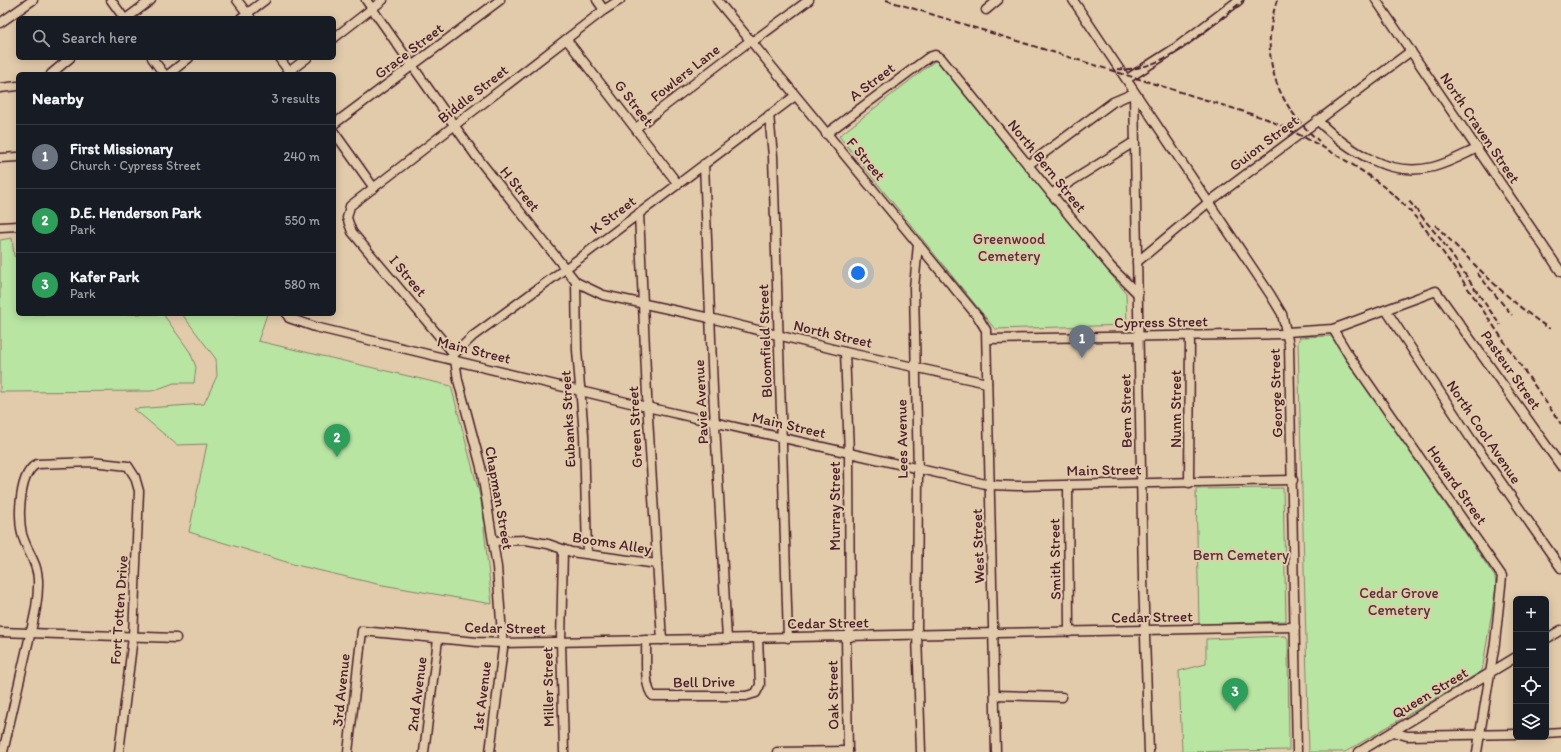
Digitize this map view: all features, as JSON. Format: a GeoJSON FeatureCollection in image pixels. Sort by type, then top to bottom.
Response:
{"type":"FeatureCollection","features":[{"type":"Feature","properties":{"kind":"street"},"geometry":{"type":"LineString","coordinates":[[0,23],[32,0]]}},
{"type":"Feature","properties":{"kind":"street"},"geometry":{"type":"LineString","coordinates":[[111,0],[123,16]]}},
{"type":"Feature","properties":{"kind":"street"},"geometry":{"type":"LineString","coordinates":[[130,16],[151,0]]}},
{"type":"Feature","properties":{"kind":"street"},"geometry":{"type":"LineString","coordinates":[[237,0],[246,16],[265,0]]}},
{"type":"Feature","properties":{"kind":"street","name":"H Street"},"geometry":{"type":"LineString","coordinates":[[366,0],[476,156],[564,268]]}},
{"type":"Feature","properties":{"kind":"street"},"geometry":{"type":"LineString","coordinates":[[336,36],[383,0]]}},
{"type":"Feature","properties":{"kind":"street"},"geometry":{"type":"LineString","coordinates":[[597,0],[604,10]]}},
{"type":"Feature","properties":{"kind":"street","name":"Biddle Street"},"geometry":{"type":"LineString","coordinates":[[346,213],[350,206],[604,10],[620,0]]}},
{"type":"Feature","properties":{"kind":"street","name":"F Street"},"geometry":{"type":"LineString","coordinates":[[717,0],[794,96],[983,323],[987,339]]}},
{"type":"Feature","properties":{"kind":"street","name":"Fowlers Lane"},"geometry":{"type":"LineString","coordinates":[[636,128],[751,41],[809,0]]}},
{"type":"Feature","properties":{"kind":"street"},"geometry":{"type":"LineString","coordinates":[[986,10],[998,0]]}},
{"type":"Feature","properties":{"kind":"street","name":"George Street"},"geometry":{"type":"LineString","coordinates":[[1073,0],[1128,79],[1134,93],[1209,202],[1276,304],[1284,319],[1287,333],[1293,480],[1297,752]]}},
{"type":"Feature","properties":{"kind":"street","name":"North Craven Street"},"geometry":{"type":"LineString","coordinates":[[1376,0],[1561,272]]}},
{"type":"Feature","properties":{"kind":"street","name":"Grace Street"},"geometry":{"type":"LineString","coordinates":[[336,122],[495,1]]}},
{"type":"Feature","properties":{"kind":"street"},"geometry":{"type":"LineString","coordinates":[[1128,79],[1177,47],[1235,1]]}},
{"type":"Feature","properties":{"kind":"street","name":"G Street"},"geometry":{"type":"LineString","coordinates":[[567,40],[678,184]]}},
{"type":"Feature","properties":{"kind":"street","name":"Guion Street"},"geometry":{"type":"LineString","coordinates":[[1137,262],[1209,202],[1411,51]]}},
{"type":"Feature","properties":{"kind":"street","name":"A Street"},"geometry":{"type":"LineString","coordinates":[[826,134],[929,57],[935,55]]}},
{"type":"Feature","properties":{"kind":"street","name":"North Bern Street"},"geometry":{"type":"LineString","coordinates":[[935,55],[941,58],[1111,267],[1138,294]]}},
{"type":"Feature","properties":{"kind":"street"},"geometry":{"type":"LineString","coordinates":[[53,72],[68,60]]}},
{"type":"Feature","properties":{"kind":"street"},"geometry":{"type":"LineString","coordinates":[[154,60],[162,72]]}},
{"type":"Feature","properties":{"kind":"street"},"geometry":{"type":"LineString","coordinates":[[172,72],[186,60]]}},
{"type":"Feature","properties":{"kind":"street"},"geometry":{"type":"LineString","coordinates":[[280,60],[288,72]]}},
{"type":"Feature","properties":{"kind":"street"},"geometry":{"type":"LineString","coordinates":[[290,72],[305,60]]}},
{"type":"Feature","properties":{"kind":"street"},"geometry":{"type":"LineString","coordinates":[[0,88],[16,86]]}},
{"type":"Feature","properties":{"kind":"street"},"geometry":{"type":"LineString","coordinates":[[1028,165],[1113,102],[1134,93]]}},
{"type":"Feature","properties":{"kind":"street","name":"Bern Street"},"geometry":{"type":"LineString","coordinates":[[1134,93],[1144,631],[1149,752]]}},
{"type":"Feature","properties":{"kind":"street","name":"K Street"},"geometry":{"type":"LineString","coordinates":[[453,357],[473,336],[794,96]]}},
{"type":"Feature","properties":{"kind":"street","name":"Bloomfield Street"},"geometry":{"type":"LineString","coordinates":[[769,115],[773,156],[788,638]]}},
{"type":"Feature","properties":{"kind":"street"},"geometry":{"type":"LineString","coordinates":[[1317,120],[1326,129],[1363,156],[1388,167],[1412,169],[1432,167],[1478,148]]}},
{"type":"Feature","properties":{"kind":"street"},"geometry":{"type":"LineString","coordinates":[[336,135],[365,173],[374,188]]}},
{"type":"Feature","properties":{"kind":"street"},"geometry":{"type":"LineString","coordinates":[[1051,194],[1134,142]]}},
{"type":"Feature","properties":{"kind":"street"},"geometry":{"type":"LineString","coordinates":[[0,158],[16,157]]}},
{"type":"Feature","properties":{"kind":"street","name":"Pavie Avenue"},"geometry":{"type":"LineString","coordinates":[[704,164],[726,639]]}},
{"type":"Feature","properties":{"kind":"street","name":"I Street"},"geometry":{"type":"LineString","coordinates":[[346,213],[348,224],[352,232],[453,357]]}},
{"type":"Feature","properties":{"kind":"street","name":"Green Street"},"geometry":{"type":"LineString","coordinates":[[639,213],[647,407],[662,640]]}},
{"type":"Feature","properties":{"kind":"street"},"geometry":{"type":"LineString","coordinates":[[0,227],[16,226]]}},
{"type":"Feature","properties":{"kind":"street","name":"Lees Avenue"},"geometry":{"type":"LineString","coordinates":[[918,244],[914,288],[918,470],[917,635],[921,752]]}},
{"type":"Feature","properties":{"kind":"street","name":"North Street"},"geometry":{"type":"LineString","coordinates":[[564,268],[576,282],[596,293],[710,318],[845,352],[987,383]]}},
{"type":"Feature","properties":{"kind":"street","name":"Eubanks Street"},"geometry":{"type":"LineString","coordinates":[[576,282],[580,390],[584,435],[587,554]]}},
{"type":"Feature","properties":{"kind":"street","name":"Cypress Street"},"geometry":{"type":"LineString","coordinates":[[987,339],[1190,336],[1287,333],[1333,329],[1436,291]]}},
{"type":"Feature","properties":{"kind":"street","name":"Pasteur Street"},"geometry":{"type":"LineString","coordinates":[[1436,291],[1561,466]]}},
{"type":"Feature","properties":{"kind":"street","name":"North Cool Avenue"},"geometry":{"type":"LineString","coordinates":[[1386,310],[1471,439],[1561,568]]}},
{"type":"Feature","properties":{"kind":"street","name":"Main Street"},"geometry":{"type":"LineString","coordinates":[[288,316],[315,327],[453,357],[647,407],[918,470],[990,485],[1068,485],[1293,480]]}},
{"type":"Feature","properties":{"kind":"street","name":"Howard Street"},"geometry":{"type":"LineString","coordinates":[[1333,329],[1348,354],[1502,576],[1501,598],[1477,752]]}},
{"type":"Feature","properties":{"kind":"street","name":"Nunn Street"},"geometry":{"type":"LineString","coordinates":[[1189,483],[1190,336]]}},
{"type":"Feature","properties":{"kind":"street","name":"West Street"},"geometry":{"type":"LineString","coordinates":[[987,339],[996,752]]}},
{"type":"Feature","properties":{"kind":"street","name":"Murray Street"},"geometry":{"type":"LineString","coordinates":[[845,352],[849,453],[848,637]]}},
{"type":"Feature","properties":{"kind":"street","name":"Chapman Street"},"geometry":{"type":"LineString","coordinates":[[453,357],[481,467],[494,541],[503,643]]}},
{"type":"Feature","properties":{"kind":"street","name":"Fort Totten Drive"},"geometry":{"type":"LineString","coordinates":[[31,633],[36,608],[38,580],[37,570],[22,534],[20,521],[23,485],[26,475],[33,466],[46,462],[92,462],[124,465],[132,470],[139,491],[133,637],[119,752]]}},
{"type":"Feature","properties":{"kind":"street","name":"Smith Street"},"geometry":{"type":"LineString","coordinates":[[1068,485],[1069,632]]}},
{"type":"Feature","properties":{"kind":"street","name":"Booms Alley"},"geometry":{"type":"LineString","coordinates":[[494,541],[526,540],[548,544],[563,550],[657,564]]}},
{"type":"Feature","properties":{"kind":"street","name":"Miller Street"},"geometry":{"type":"LineString","coordinates":[[563,550],[561,642],[564,752]]}},
{"type":"Feature","properties":{"kind":"street","name":"Cedar Street"},"geometry":{"type":"LineString","coordinates":[[362,631],[438,639],[503,643],[1295,627]]}},
{"type":"Feature","properties":{"kind":"street"},"geometry":{"type":"LineString","coordinates":[[1549,637],[1561,630]]}},
{"type":"Feature","properties":{"kind":"street","name":"3rd Avenue"},"geometry":{"type":"LineString","coordinates":[[348,752],[362,631]]}},
{"type":"Feature","properties":{"kind":"street"},"geometry":{"type":"LineString","coordinates":[[0,632],[176,638]]}},
{"type":"Feature","properties":{"kind":"street"},"geometry":{"type":"LineString","coordinates":[[4,752],[31,633]]}},
{"type":"Feature","properties":{"kind":"street","name":"Oak Street"},"geometry":{"type":"LineString","coordinates":[[848,637],[848,752]]}},
{"type":"Feature","properties":{"kind":"street","name":"Bell Drive"},"geometry":{"type":"LineString","coordinates":[[646,640],[647,682],[648,690],[653,696],[746,696],[756,693],[760,685],[758,638]]}},
{"type":"Feature","properties":{"kind":"street","name":"2nd Avenue"},"geometry":{"type":"LineString","coordinates":[[424,752],[438,639]]}},
{"type":"Feature","properties":{"kind":"street","name":"1st Avenue"},"geometry":{"type":"LineString","coordinates":[[490,752],[503,643]]}},
{"type":"Feature","properties":{"kind":"street","name":"Queen Street"},"geometry":{"type":"LineString","coordinates":[[1359,752],[1513,659]]}},
{"type":"Feature","properties":{"kind":"street"},"geometry":{"type":"LineString","coordinates":[[995,695],[1062,697]]}},
{"type":"Feature","properties":{"kind":"street"},"geometry":{"type":"LineString","coordinates":[[1393,732],[1407,736],[1513,734]]}},
{"type":"Feature","properties":{"kind":"street"},"geometry":{"type":"LineString","coordinates":[[1549,733],[1561,732]]}},
{"type":"Feature","properties":{"kind":"street"},"geometry":{"type":"LineString","coordinates":[[777,752],[848,752]]}},
{"type":"Feature","properties":{"kind":"green space","name":"Greenwood Cemetery"},"geometry":{"type":"Polygon","coordinates":[[[936,60],[1126,293],[1127,325],[995,329],[839,136],[936,60]]]}},
{"type":"Feature","properties":{"kind":"green space"},"geometry":{"type":"Polygon","coordinates":[[[12,238],[14,256],[16,258],[16,316],[164,316],[190,352],[196,367],[194,383],[174,383],[152,391],[0,392],[0,240],[12,238]]]}},
{"type":"Feature","properties":{"kind":"green space"},"geometry":{"type":"Polygon","coordinates":[[[184,316],[266,316],[258,341],[451,386],[481,500],[492,604],[377,584],[296,565],[189,532],[207,444],[177,445],[134,409],[204,404],[217,376],[216,359],[184,316]]]}},
{"type":"Feature","properties":{"kind":"green space","name":"Cedar Grove Cemetery"},"geometry":{"type":"Polygon","coordinates":[[[1331,336],[1495,577],[1496,587],[1482,671],[1345,752],[1309,752],[1298,342],[1300,337],[1331,336]]]}},
{"type":"Feature","properties":{"kind":"green space","name":"Bern Cemetery"},"geometry":{"type":"Polygon","coordinates":[[[1283,488],[1286,621],[1199,624],[1196,489],[1283,488]]]}},
{"type":"Feature","properties":{"kind":"green space"},"geometry":{"type":"Polygon","coordinates":[[[1286,636],[1288,640],[1289,750],[1182,752],[1179,671],[1206,664],[1206,639],[1286,636]]]}},
{"type":"Feature","properties":{"kind":"railway"},"geometry":{"type":"LineString","coordinates":[[886,0],[1267,119],[1351,164],[1396,197],[1428,232],[1561,424]]}},
{"type":"Feature","properties":{"kind":"railway"},"geometry":{"type":"LineString","coordinates":[[1117,69],[1135,68],[1152,64],[1169,56],[1201,35],[1244,0]]}},
{"type":"Feature","properties":{"kind":"railway"},"geometry":{"type":"LineString","coordinates":[[1277,0],[1272,21],[1270,40],[1271,59],[1275,77],[1291,111],[1319,141]]}},
{"type":"Feature","properties":{"kind":"railway"},"geometry":{"type":"LineString","coordinates":[[1409,201],[1442,241],[1500,325]]}},
{"type":"Feature","properties":{"kind":"railway"},"geometry":{"type":"LineString","coordinates":[[1435,225],[1504,293],[1550,329]]}},
{"type":"Feature","properties":{"kind":"railway"},"geometry":{"type":"LineString","coordinates":[[1477,273],[1512,315]]}},
{"type":"Feature","properties":{"kind":"place","name":"First Missionary"},"geometry":{"type":"Point","coordinates":[1082,358]}},
{"type":"Feature","properties":{"kind":"place","name":"D.E. Henderson Park"},"geometry":{"type":"Point","coordinates":[337,457]}},
{"type":"Feature","properties":{"kind":"place","name":"Kafer Park"},"geometry":{"type":"Point","coordinates":[1235,711]}}]}
